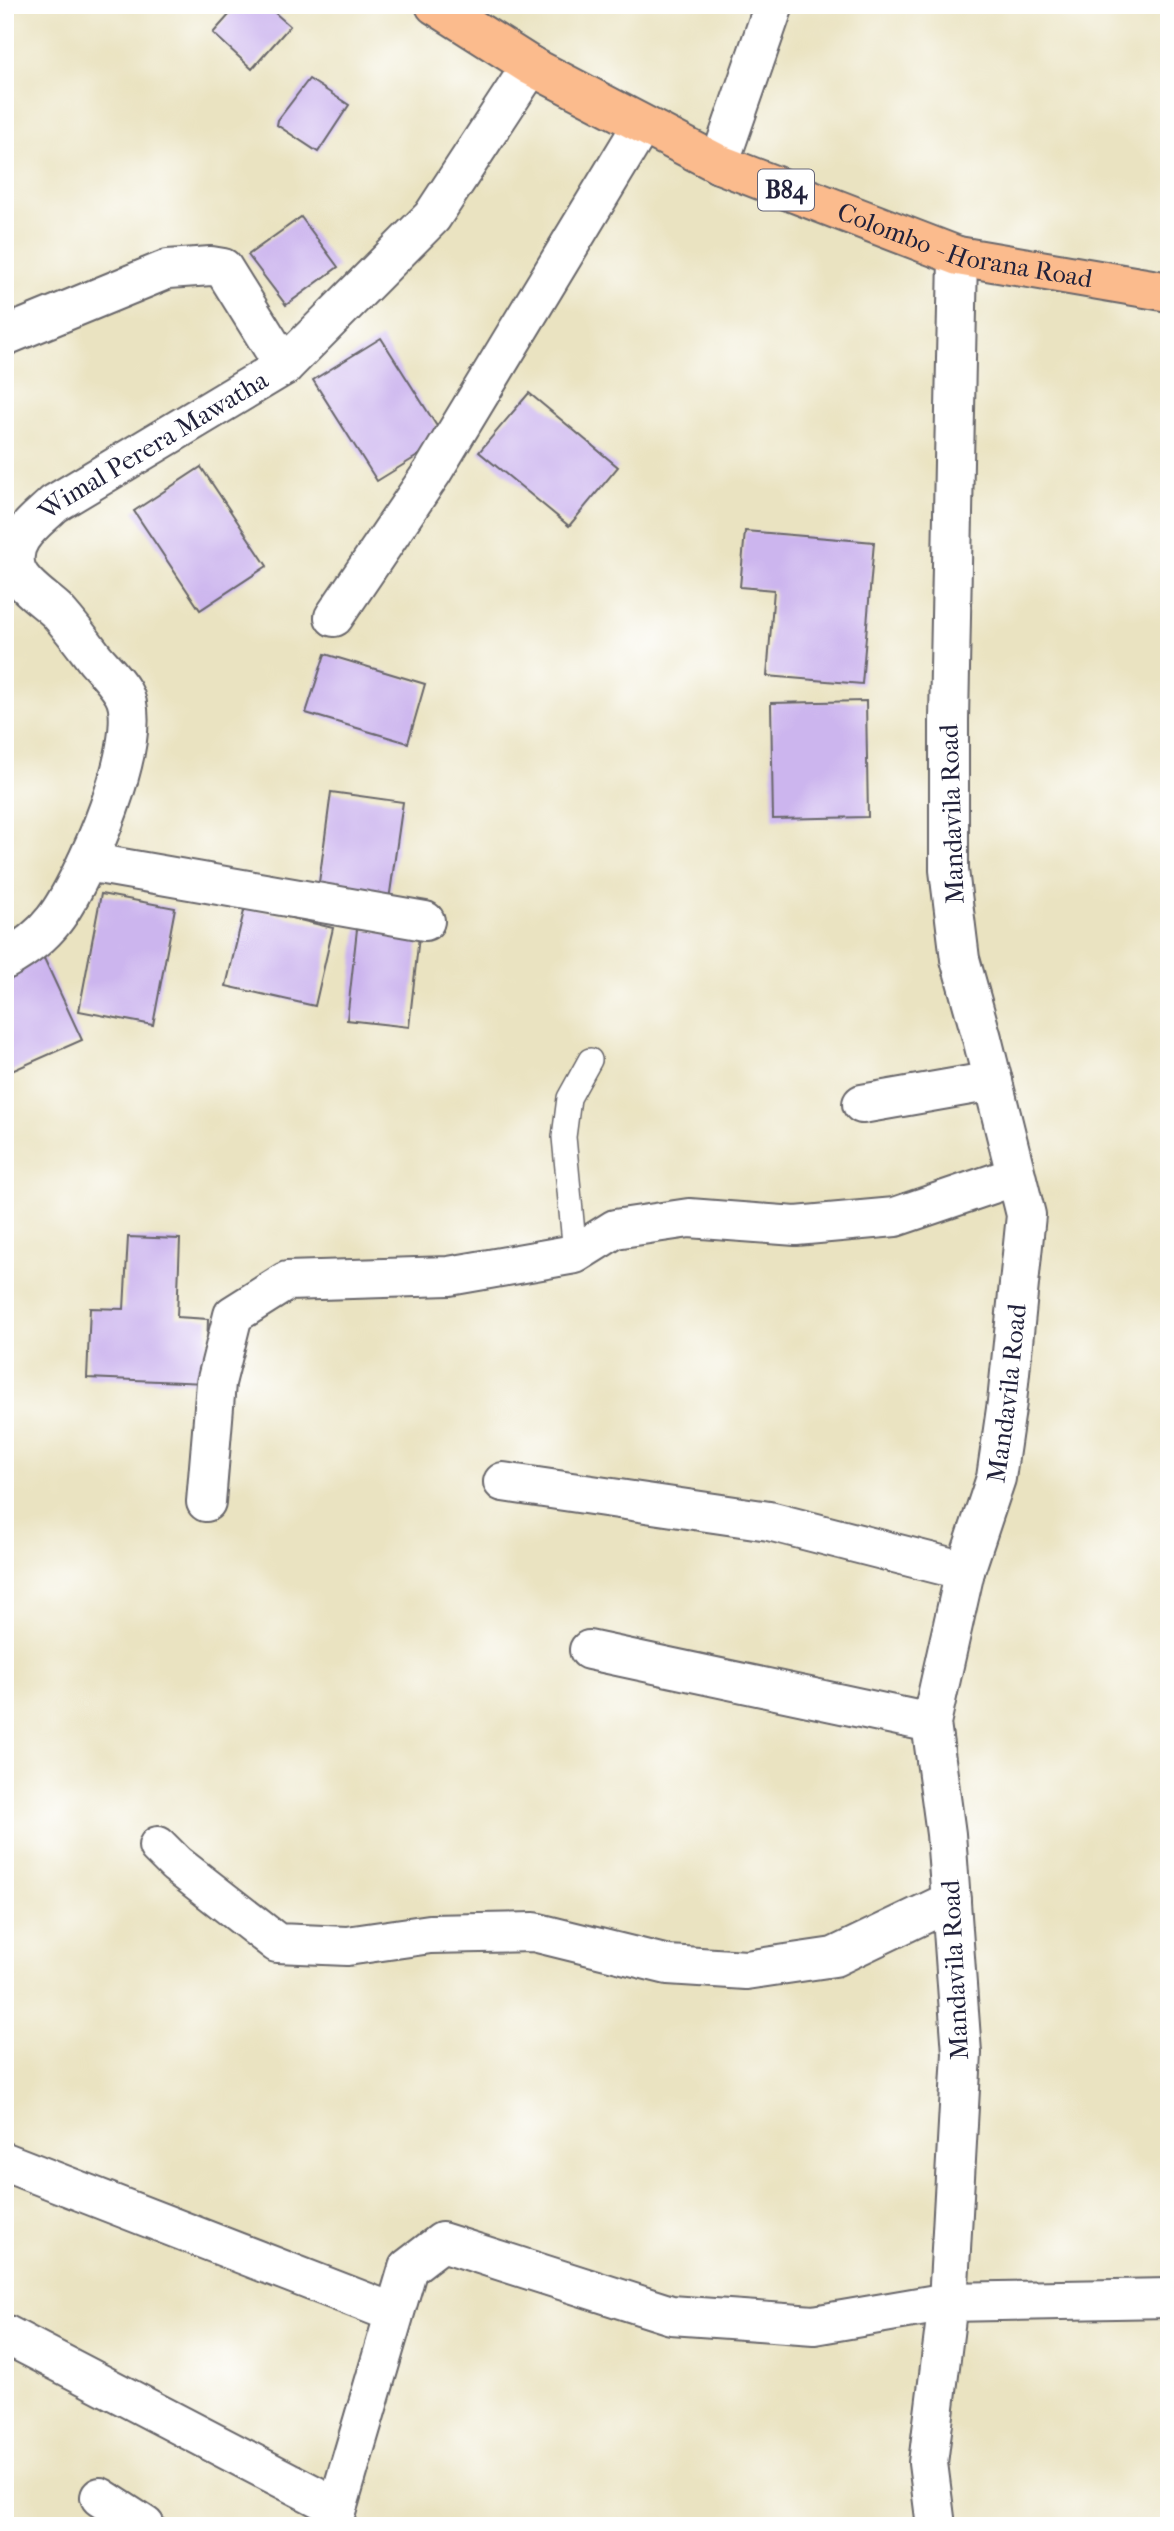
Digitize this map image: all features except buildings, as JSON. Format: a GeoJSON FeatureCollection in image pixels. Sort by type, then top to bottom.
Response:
{"type":"FeatureCollection","features":[{"type":"Feature","properties":{"kind":"main road","name":"Colombo - Horana Road"},"geometry":{"type":"LineString","coordinates":[[435,5],[531,66],[719,164],[958,256],[1169,292]]}},
{"type":"Feature","properties":{"kind":"street"},"geometry":{"type":"LineString","coordinates":[[719,164],[774,5]]}},
{"type":"Feature","properties":{"kind":"street","name":"Wimal Perera Mawatha"},"geometry":{"type":"LineString","coordinates":[[5,960],[23,950],[55,920],[87,862],[112,802],[130,730],[128,706],[123,693],[57,611],[30,587],[17,570],[14,550],[23,534],[54,504],[284,366],[432,217],[531,66]]}},
{"type":"Feature","properties":{"kind":"street"},"geometry":{"type":"LineString","coordinates":[[334,617],[433,471],[642,125]]}},
{"type":"Feature","properties":{"kind":"street","name":"Mandavila Road"},"geometry":{"type":"LineString","coordinates":[[936,2526],[928,2463],[948,2301],[962,2053],[946,1834],[931,1723],[965,1571],[996,1478],[1007,1402],[1026,1215],[960,959],[949,870],[949,720],[958,256]]}},
{"type":"Feature","properties":{"kind":"street"},"geometry":{"type":"LineString","coordinates":[[5,336],[169,269],[211,266],[223,268],[284,366]]}},
{"type":"Feature","properties":{"kind":"street"},"geometry":{"type":"LineString","coordinates":[[87,862],[425,921]]}},
{"type":"Feature","properties":{"kind":"street"},"geometry":{"type":"LineString","coordinates":[[862,1104],[993,1081]]}},
{"type":"Feature","properties":{"kind":"street"},"geometry":{"type":"LineString","coordinates":[[206,1502],[216,1383],[233,1315],[287,1281],[449,1276],[575,1254],[615,1229],[689,1218],[796,1226],[895,1217],[1016,1176]]}},
{"type":"Feature","properties":{"kind":"street"},"geometry":{"type":"LineString","coordinates":[[503,1482],[769,1521],[965,1571]]}},
{"type":"Feature","properties":{"kind":"street"},"geometry":{"type":"LineString","coordinates":[[589,1650],[931,1723]]}},
{"type":"Feature","properties":{"kind":"street"},"geometry":{"type":"LineString","coordinates":[[158,1846],[176,1864],[277,1943],[346,1946],[430,1934],[534,1932],[668,1965],[746,1970],[834,1957],[951,1901]]}},
{"type":"Feature","properties":{"kind":"street"},"geometry":{"type":"LineString","coordinates":[[5,2162],[394,2314]]}},
{"type":"Feature","properties":{"kind":"street"},"geometry":{"type":"LineString","coordinates":[[5,2334],[334,2516],[408,2268],[442,2242],[671,2315],[814,2325],[948,2301],[1169,2298]]}},
{"type":"Feature","properties":{"kind":"street"},"geometry":{"type":"LineString","coordinates":[[100,2497],[145,2526]]}},
{"type":"Feature","properties":{"kind":"lane"},"geometry":{"type":"LineString","coordinates":[[575,1254],[564,1137],[569,1098],[590,1060]]}}]}
